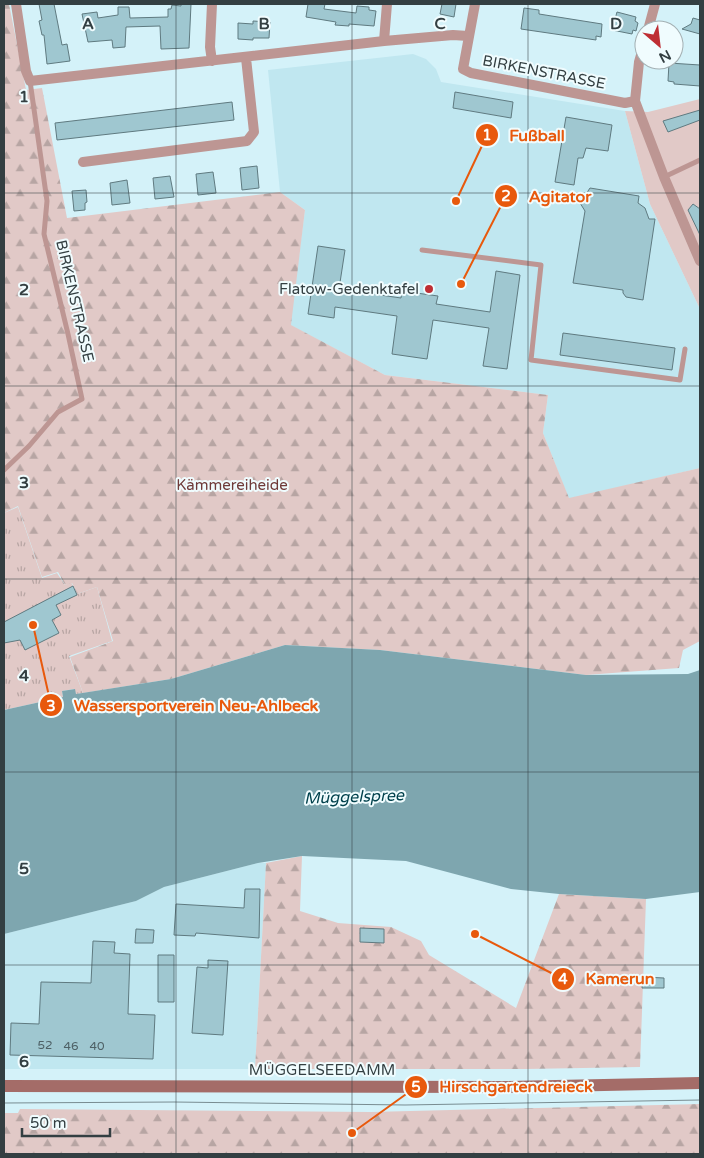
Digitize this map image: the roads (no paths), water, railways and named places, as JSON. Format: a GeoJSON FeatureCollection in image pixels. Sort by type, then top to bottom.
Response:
{"type":"FeatureCollection","features":[{"type":"Feature","properties":{"kind":"main road","name":"MÜGGELSEEDAMM"},"geometry":{"type":"LineString","coordinates":[[4,1086],[505,1087],[700,1083]]}},
{"type":"Feature","properties":{"kind":"street"},"geometry":{"type":"LineString","coordinates":[[16,4],[26,71],[30,81]]}},
{"type":"Feature","properties":{"kind":"street"},"geometry":{"type":"LineString","coordinates":[[212,4],[210,47],[212,61]]}},
{"type":"Feature","properties":{"kind":"street"},"geometry":{"type":"LineString","coordinates":[[384,41],[383,33],[387,4]]}},
{"type":"Feature","properties":{"kind":"street"},"geometry":{"type":"LineString","coordinates":[[468,36],[475,4]]}},
{"type":"Feature","properties":{"kind":"street"},"geometry":{"type":"LineString","coordinates":[[651,20],[655,4]]}},
{"type":"Feature","properties":{"kind":"street","name":"BIRKENSTRASSE"},"geometry":{"type":"LineString","coordinates":[[30,81],[453,35],[468,36],[463,69],[471,73],[625,103],[634,101]]}},
{"type":"Feature","properties":{"kind":"street"},"geometry":{"type":"LineString","coordinates":[[83,162],[247,142],[254,132],[246,58]]}},
{"type":"Feature","properties":{"kind":"street"},"geometry":{"type":"LineString","coordinates":[[639,70],[634,101],[700,261]]}},
{"type":"Feature","properties":{"kind":"lane","name":"BIRKENSTRASSE"},"geometry":{"type":"LineString","coordinates":[[4,470],[29,446],[58,412],[82,399],[44,234],[47,201],[30,81]]}},
{"type":"Feature","properties":{"kind":"lane"},"geometry":{"type":"LineString","coordinates":[[664,177],[700,160]]}},
{"type":"Feature","properties":{"kind":"lane"},"geometry":{"type":"LineString","coordinates":[[422,250],[541,265],[531,360],[680,380],[685,349]]}},
{"type":"Feature","properties":{"kind":"water","name":"Müggelspree"},"geometry":{"type":"Polygon","coordinates":[[[285,645],[380,650],[586,675],[688,674],[700,670],[700,892],[646,899],[559,894],[511,889],[406,861],[302,856],[258,863],[164,887],[136,901],[4,934],[4,710],[63,697],[62,691],[75,689],[76,694],[171,679],[285,645]]]}},
{"type":"Feature","properties":{"kind":"tram line"},"geometry":{"type":"LineString","coordinates":[[4,1103],[174,1102],[405,1105],[700,1100]]}},
{"type":"Feature","properties":{"kind":"place","name":"Fußball"},"geometry":{"type":"Point","coordinates":[456,201]}},
{"type":"Feature","properties":{"kind":"place","name":"Agitator"},"geometry":{"type":"Point","coordinates":[461,284]}},
{"type":"Feature","properties":{"kind":"place","name":"Flatow-Gedenktafel"},"geometry":{"type":"Point","coordinates":[429,289]}},
{"type":"Feature","properties":{"kind":"place","name":"Wassersportverein Neu-Ahlbeck"},"geometry":{"type":"Point","coordinates":[33,625]}},
{"type":"Feature","properties":{"kind":"place","name":"Kamerun"},"geometry":{"type":"Point","coordinates":[475,934]}},
{"type":"Feature","properties":{"kind":"place","name":"Hirschgartendreieck"},"geometry":{"type":"Point","coordinates":[352,1133]}},
{"type":"Feature","properties":{"kind":"park label","name":"Kämmereiheide"},"geometry":{"type":"Point","coordinates":[232,485]}}]}
